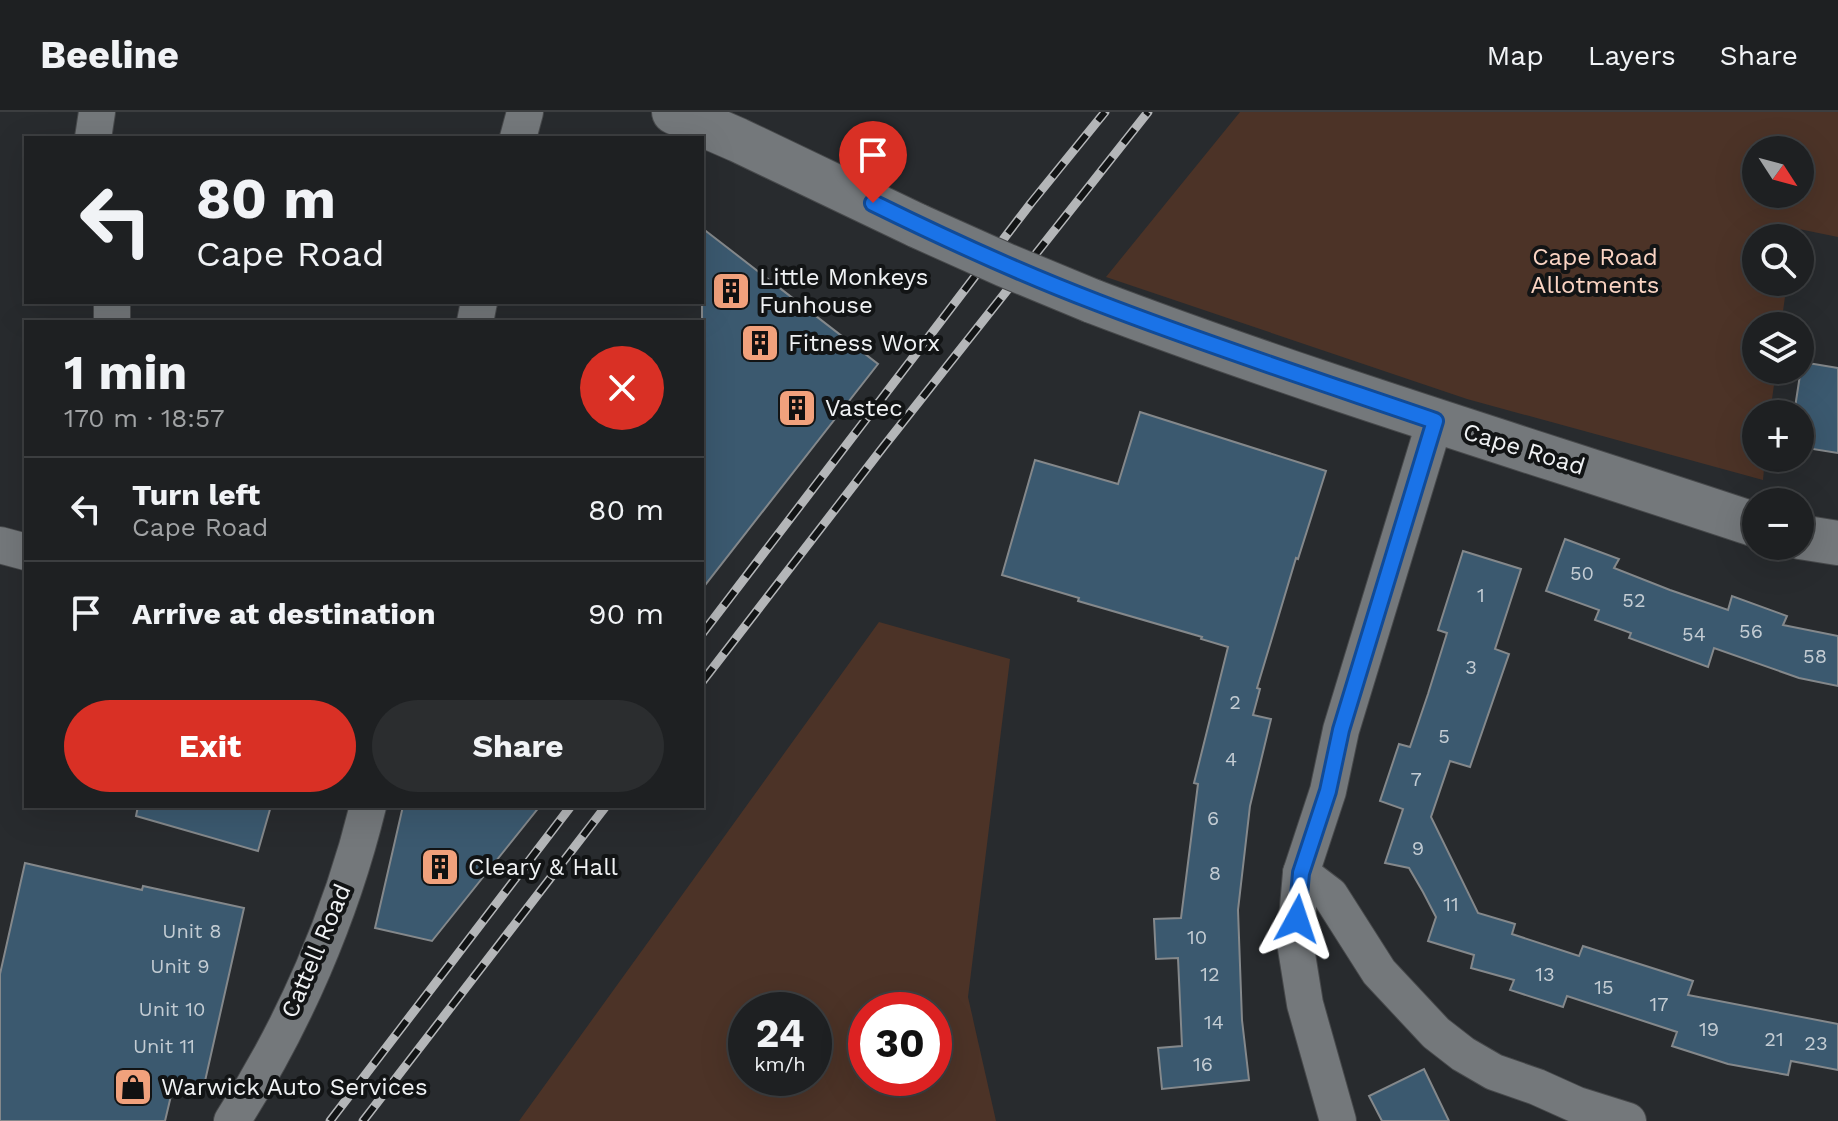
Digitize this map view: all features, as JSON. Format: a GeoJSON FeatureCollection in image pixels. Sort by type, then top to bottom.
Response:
{"type":"FeatureCollection","features":[{"type":"Feature","properties":{"kind":"street"},"geometry":{"type":"LineString","coordinates":[[93,136],[97,112]]}},
{"type":"Feature","properties":{"kind":"street"},"geometry":{"type":"LineString","coordinates":[[519,136],[525,112]]}},
{"type":"Feature","properties":{"kind":"street","name":"Cape Road"},"geometry":{"type":"LineString","coordinates":[[674,112],[966,248],[1092,301],[1435,421],[1742,520]]}},
{"type":"Feature","properties":{"kind":"street"},"geometry":{"type":"LineString","coordinates":[[1338,1121],[1305,1004],[1295,942],[1301,873],[1328,791],[1341,730],[1435,421]]}},
{"type":"Feature","properties":{"kind":"street"},"geometry":{"type":"LineString","coordinates":[[1814,539],[1838,543]]}},
{"type":"Feature","properties":{"kind":"street"},"geometry":{"type":"LineString","coordinates":[[0,545],[24,551]]}},
{"type":"Feature","properties":{"kind":"street","name":"Cattell Road"},"geometry":{"type":"LineString","coordinates":[[242,1106],[295,1007],[330,927],[368,808]]}},
{"type":"Feature","properties":{"kind":"street"},"geometry":{"type":"LineString","coordinates":[[1301,873],[1330,895],[1379,972],[1436,1033],[1463,1054],[1494,1072],[1577,1105],[1628,1121]]}},
{"type":"Feature","properties":{"kind":"green space","name":"Cape Road Allotments"},"geometry":{"type":"Polygon","coordinates":[[[1240,112],[1838,112],[1838,237],[1814,232],[1814,224],[1742,224],[1742,296],[1785,296],[1783,312],[1742,312],[1742,384],[1774,384],[1772,400],[1742,400],[1742,472],[1764,472],[1763,480],[1467,399],[1106,277],[1240,112]]]}},
{"type":"Feature","properties":{"kind":"green space"},"geometry":{"type":"Polygon","coordinates":[[[879,622],[1010,659],[968,997],[996,1121],[519,1121],[879,622]]]}},
{"type":"Feature","properties":{"kind":"building"},"geometry":{"type":"Polygon","coordinates":[[[704,230],[878,364],[704,586],[704,320],[704,230]]]}},
{"type":"Feature","properties":{"kind":"building"},"geometry":{"type":"Polygon","coordinates":[[[1814,364],[1838,368],[1838,453],[1814,449],[1814,400],[1796,400],[1799,384],[1814,384],[1814,364]]]}},
{"type":"Feature","properties":{"kind":"building"},"geometry":{"type":"Polygon","coordinates":[[[1140,412],[1326,471],[1257,688],[1260,689],[1253,715],[1271,719],[1250,806],[1238,910],[1242,1020],[1249,1080],[1162,1089],[1158,1048],[1182,1046],[1178,958],[1156,959],[1154,919],[1181,918],[1198,784],[1194,783],[1228,647],[1002,575],[1035,460],[1118,484],[1140,412]]]}},
{"type":"Feature","properties":{"kind":"building"},"geometry":{"type":"Polygon","coordinates":[[[1565,539],[1619,559],[1614,568],[1670,590],[1728,610],[1732,596],[1787,616],[1783,625],[1838,636],[1838,686],[1799,678],[1714,648],[1708,667],[1629,638],[1631,633],[1595,620],[1599,610],[1546,591],[1565,539]]]}},
{"type":"Feature","properties":{"kind":"building"},"geometry":{"type":"Polygon","coordinates":[[[1463,551],[1521,569],[1495,649],[1509,654],[1470,767],[1450,761],[1431,817],[1478,913],[1515,924],[1512,934],[1579,956],[1583,946],[1693,981],[1688,995],[1838,1024],[1838,1070],[1791,1061],[1788,1075],[1728,1064],[1672,1046],[1677,1032],[1567,996],[1563,1007],[1510,990],[1514,980],[1471,968],[1474,955],[1428,941],[1436,917],[1423,892],[1409,868],[1385,863],[1403,809],[1380,801],[1399,744],[1410,747],[1428,694],[1447,633],[1438,630],[1463,551]]]}},
{"type":"Feature","properties":{"kind":"building"},"geometry":{"type":"Polygon","coordinates":[[[138,808],[270,808],[258,851],[136,816],[138,808]]]}},
{"type":"Feature","properties":{"kind":"building","name":"Cleary & Hall"},"geometry":{"type":"Polygon","coordinates":[[[403,808],[538,808],[432,941],[375,928],[403,808]]]}},
{"type":"Feature","properties":{"kind":"building"},"geometry":{"type":"Polygon","coordinates":[[[25,863],[142,890],[143,886],[244,908],[203,1090],[174,1083],[165,1121],[0,1121],[0,974],[25,863]]]}},
{"type":"Feature","properties":{"kind":"building"},"geometry":{"type":"Polygon","coordinates":[[[1424,1069],[1449,1121],[1382,1121],[1369,1096],[1424,1069]]]}},
{"type":"Feature","properties":{"kind":"railway"},"geometry":{"type":"LineString","coordinates":[[704,631],[1031,203],[1105,112]]}},
{"type":"Feature","properties":{"kind":"railway"},"geometry":{"type":"LineString","coordinates":[[704,679],[1148,112]]}},
{"type":"Feature","properties":{"kind":"railway"},"geometry":{"type":"LineString","coordinates":[[330,1121],[569,808]]}},
{"type":"Feature","properties":{"kind":"railway"},"geometry":{"type":"LineString","coordinates":[[363,1121],[604,808]]}},
{"type":"Feature","properties":{"kind":"place","name":"Little Monkeys Funhouse"},"geometry":{"type":"Point","coordinates":[731,291]}},
{"type":"Feature","properties":{"kind":"place","name":"Fitness Worx"},"geometry":{"type":"Point","coordinates":[760,343]}},
{"type":"Feature","properties":{"kind":"place","name":"Vastec"},"geometry":{"type":"Point","coordinates":[797,408]}},
{"type":"Feature","properties":{"kind":"place","name":"Cleary & Hall"},"geometry":{"type":"Point","coordinates":[440,867]}},
{"type":"Feature","properties":{"kind":"place","name":"Warwick Auto Services"},"geometry":{"type":"Point","coordinates":[133,1087]}},
{"type":"Feature","properties":{"kind":"route"},"geometry":{"type":"LineString","coordinates":[[873,203],[953,242],[1092,301],[1435,421],[1341,730],[1328,791],[1301,873],[1297,919]]}}]}
